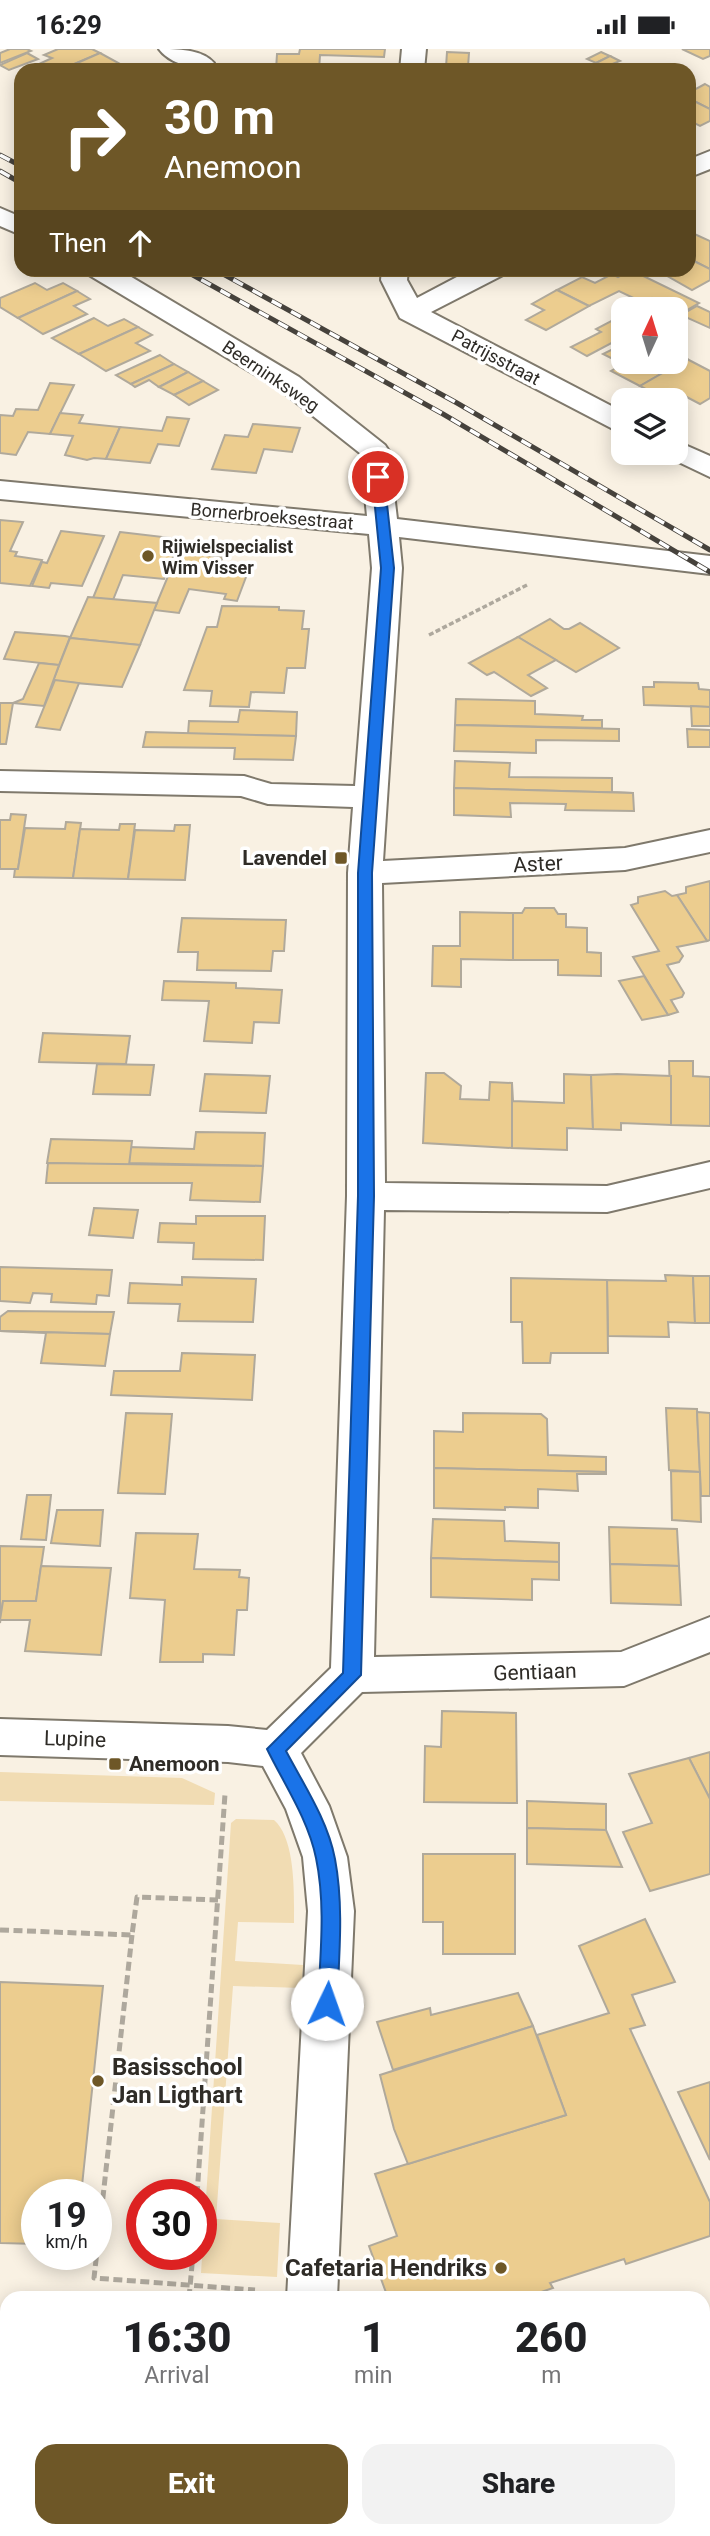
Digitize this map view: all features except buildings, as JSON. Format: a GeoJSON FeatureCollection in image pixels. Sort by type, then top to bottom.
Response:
{"type":"FeatureCollection","features":[{"type":"Feature","properties":{"kind":"street"},"geometry":{"type":"LineString","coordinates":[[172,49],[202,62]]}},
{"type":"Feature","properties":{"kind":"street","name":"Beerninksweg"},"geometry":{"type":"LineString","coordinates":[[111,277],[289,383],[375,451],[383,527]]}},
{"type":"Feature","properties":{"kind":"street"},"geometry":{"type":"LineString","coordinates":[[394,277],[410,312],[478,277]]}},
{"type":"Feature","properties":{"kind":"street","name":"Patrijsstraat"},"geometry":{"type":"LineString","coordinates":[[410,312],[611,417]]}},
{"type":"Feature","properties":{"kind":"street"},"geometry":{"type":"LineString","coordinates":[[688,456],[710,468]]}},
{"type":"Feature","properties":{"kind":"street","name":"Bornerbroeksestraat"},"geometry":{"type":"LineString","coordinates":[[0,490],[383,527],[710,565]]}},
{"type":"Feature","properties":{"kind":"street"},"geometry":{"type":"LineString","coordinates":[[312,2291],[331,1911],[325,1857],[307,1806],[276,1749],[352,1675],[366,1196],[365,873],[383,658],[387,568],[383,527]]}},
{"type":"Feature","properties":{"kind":"street"},"geometry":{"type":"LineString","coordinates":[[0,781],[244,786],[268,794],[371,797]]}},
{"type":"Feature","properties":{"kind":"street","name":"Aster"},"geometry":{"type":"LineString","coordinates":[[365,873],[625,859],[710,841]]}},
{"type":"Feature","properties":{"kind":"street"},"geometry":{"type":"LineString","coordinates":[[366,1196],[607,1199],[710,1175]]}},
{"type":"Feature","properties":{"kind":"street","name":"Gentiaan"},"geometry":{"type":"LineString","coordinates":[[352,1675],[624,1669],[710,1634]]}},
{"type":"Feature","properties":{"kind":"street","name":"Lupine"},"geometry":{"type":"LineString","coordinates":[[0,1737],[228,1744],[276,1749]]}},
{"type":"Feature","properties":{"kind":"path"},"geometry":{"type":"LineString","coordinates":[[383,658],[517,589],[598,553]]}},
{"type":"Feature","properties":{"kind":"path"},"geometry":{"type":"LineString","coordinates":[[198,2179],[228,1744]]}},
{"type":"Feature","properties":{"kind":"path"},"geometry":{"type":"LineString","coordinates":[[218,1900],[137,1897],[94,2278],[251,2291]]}},
{"type":"Feature","properties":{"kind":"path"},"geometry":{"type":"LineString","coordinates":[[0,1930],[132,1935]]}},
{"type":"Feature","properties":{"kind":"path"},"geometry":{"type":"LineString","coordinates":[[190,2291],[191,2270]]}},
{"type":"Feature","properties":{"kind":"shaded area"},"geometry":{"type":"Polygon","coordinates":[[[0,1772],[182,1778],[215,1793],[214,1805],[0,1801],[0,1772]]]}},
{"type":"Feature","properties":{"kind":"shaded area"},"geometry":{"type":"Polygon","coordinates":[[[236,1819],[274,1820],[281,1829],[290,1854],[294,1898],[294,1923],[238,1922],[235,1961],[303,1965],[302,1988],[233,1986],[217,2205],[217,2179],[207,2179],[231,1823],[236,1819]]]}},
{"type":"Feature","properties":{"kind":"shaded area"},"geometry":{"type":"Polygon","coordinates":[[[217,2219],[280,2223],[277,2277],[201,2273],[201,2270],[217,2270],[217,2219]]]}},
{"type":"Feature","properties":{"kind":"railway"},"geometry":{"type":"LineString","coordinates":[[0,155],[14,162]]}},
{"type":"Feature","properties":{"kind":"railway"},"geometry":{"type":"LineString","coordinates":[[0,171],[14,179]]}},
{"type":"Feature","properties":{"kind":"railway"},"geometry":{"type":"LineString","coordinates":[[196,277],[443,414],[710,572]]}},
{"type":"Feature","properties":{"kind":"railway"},"geometry":{"type":"LineString","coordinates":[[229,277],[457,403],[710,550]]}},
{"type":"Feature","properties":{"kind":"place","name":"Rijwielspecialist Wim Visser"},"geometry":{"type":"Point","coordinates":[148,556]}},
{"type":"Feature","properties":{"kind":"place","name":"Lavendel"},"geometry":{"type":"Point","coordinates":[341,858]}},
{"type":"Feature","properties":{"kind":"place","name":"Anemoon"},"geometry":{"type":"Point","coordinates":[115,1764]}},
{"type":"Feature","properties":{"kind":"place","name":"Basisschool Jan Ligthart"},"geometry":{"type":"Point","coordinates":[98,2081]}},
{"type":"Feature","properties":{"kind":"place","name":"Cafetaria Hendriks"},"geometry":{"type":"Point","coordinates":[501,2268]}},
{"type":"Feature","properties":{"kind":"route"},"geometry":{"type":"LineString","coordinates":[[327,2004],[331,1911],[325,1857],[307,1806],[276,1749],[352,1675],[366,1196],[365,873],[383,658],[387,568],[378,477]]}}]}
